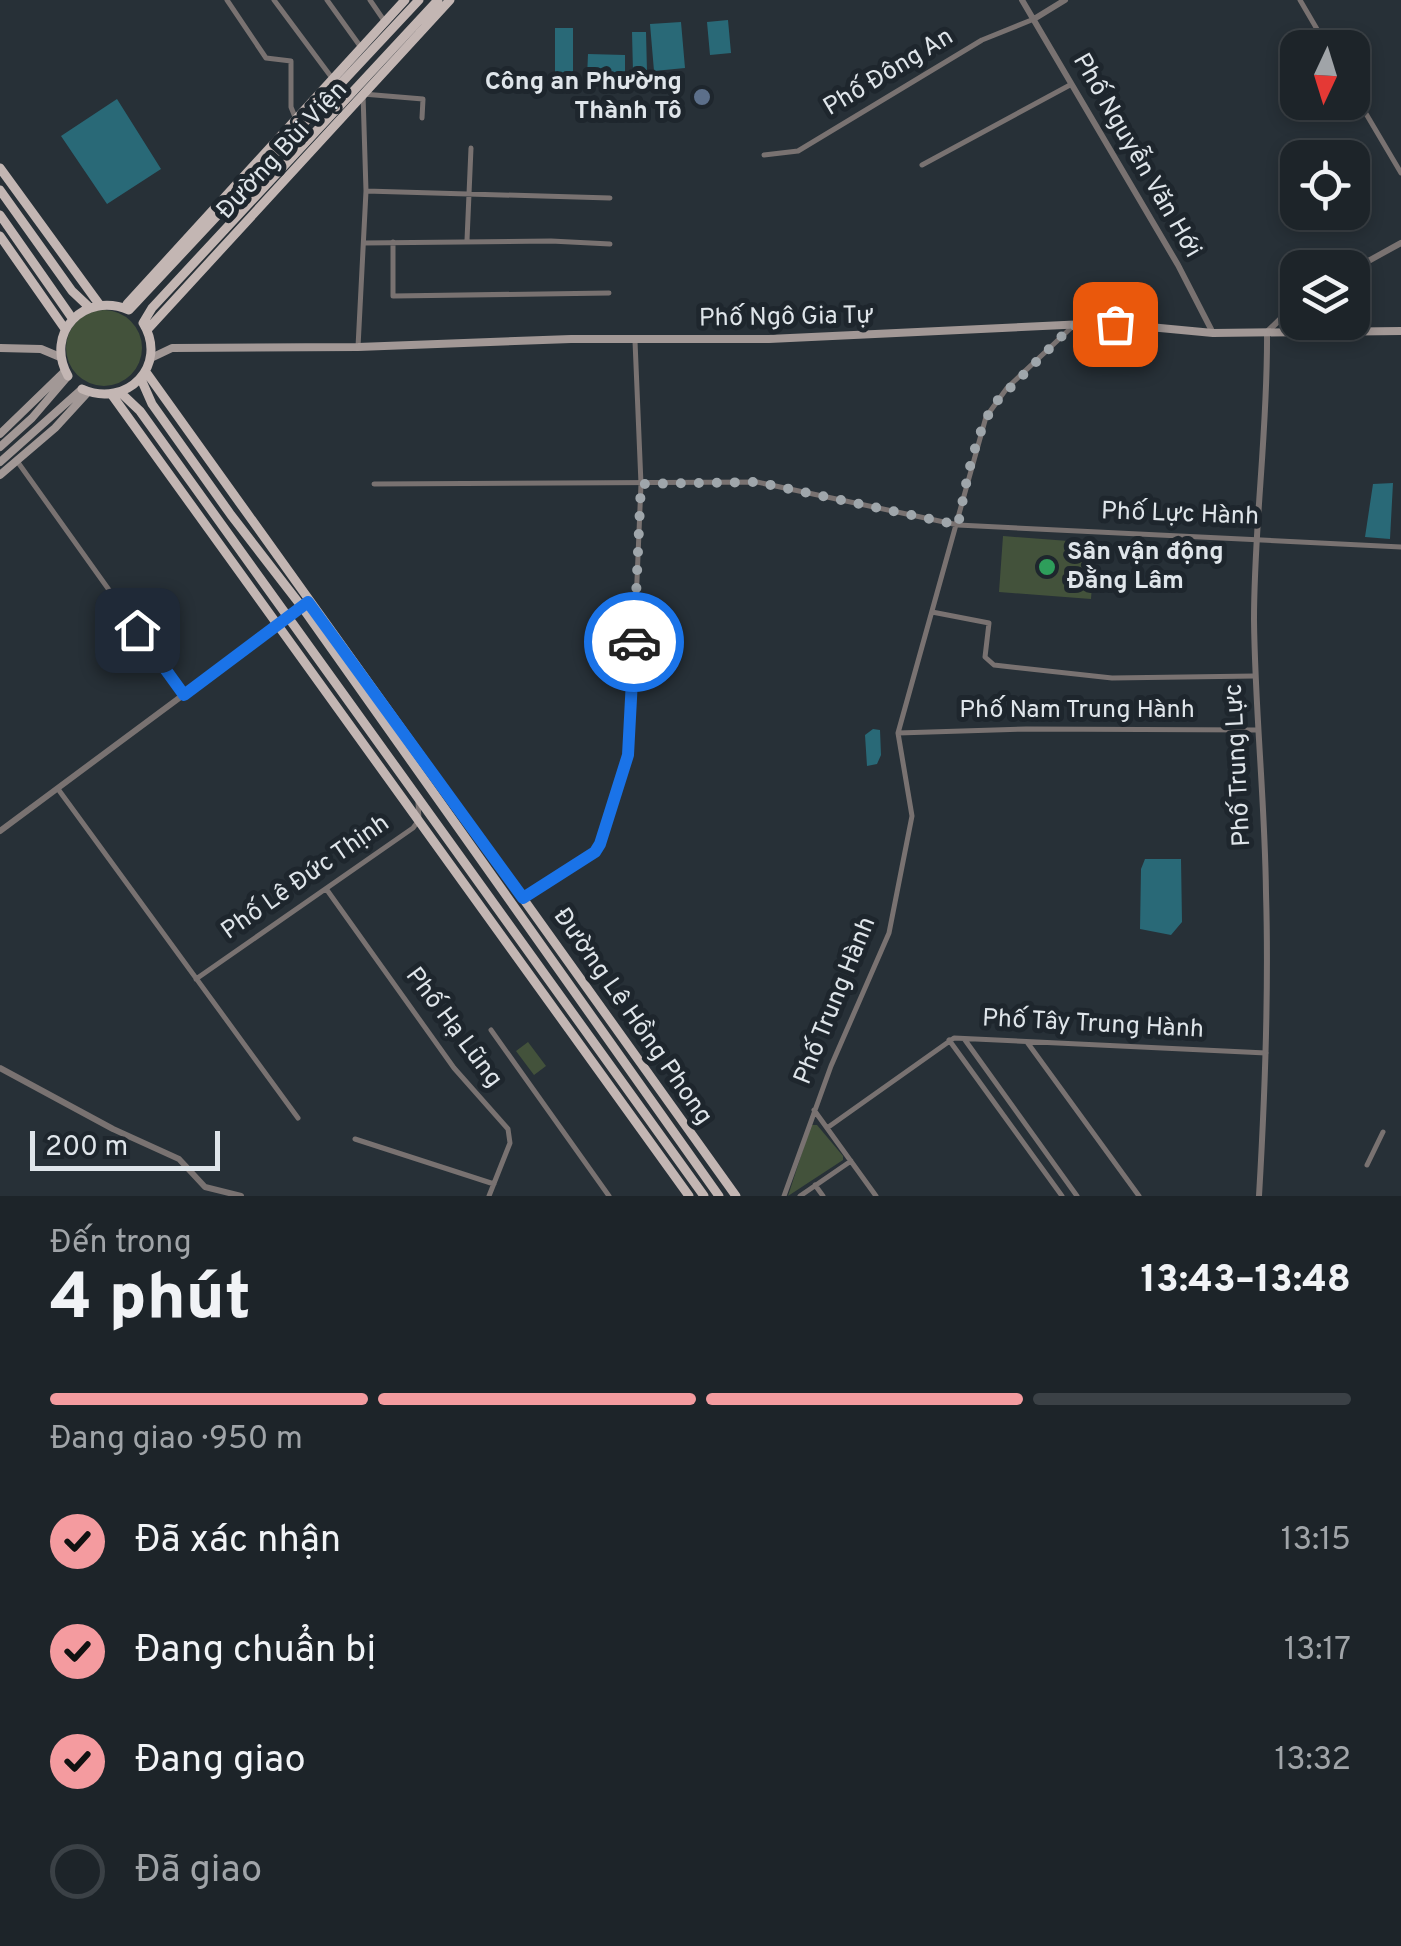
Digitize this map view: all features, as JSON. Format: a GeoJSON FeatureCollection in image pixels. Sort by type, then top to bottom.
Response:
{"type":"FeatureCollection","features":[{"type":"Feature","properties":{"kind":"main road","name":"Đường Bùi Viện"},"geometry":{"type":"LineString","coordinates":[[126,308],[405,0]]}},
{"type":"Feature","properties":{"kind":"main road","name":"Đường Bùi Viện"},"geometry":{"type":"LineString","coordinates":[[126,308],[419,0]]}},
{"type":"Feature","properties":{"kind":"main road","name":"Đường Bùi Viện"},"geometry":{"type":"LineString","coordinates":[[147,330],[152,308],[438,0]]}},
{"type":"Feature","properties":{"kind":"main road","name":"Đường Bùi Viện"},"geometry":{"type":"LineString","coordinates":[[147,330],[450,0]]}},
{"type":"Feature","properties":{"kind":"main road"},"geometry":{"type":"LineString","coordinates":[[0,168],[94,306]]}},
{"type":"Feature","properties":{"kind":"main road"},"geometry":{"type":"LineString","coordinates":[[0,190],[72,292],[94,306],[126,308]]}},
{"type":"Feature","properties":{"kind":"main road"},"geometry":{"type":"LineString","coordinates":[[0,215],[72,318]]}},
{"type":"Feature","properties":{"kind":"main road"},"geometry":{"type":"LineString","coordinates":[[0,236],[63,333]]}},
{"type":"Feature","properties":{"kind":"main road"},"geometry":{"type":"LineString","coordinates":[[67,373],[60,356],[63,333],[72,318],[94,306]]}},
{"type":"Feature","properties":{"kind":"main road","name":"Phố Ngô Gia Tự"},"geometry":{"type":"LineString","coordinates":[[172,348],[891,336],[1107,324],[1213,333],[1401,331]]}},
{"type":"Feature","properties":{"kind":"main road"},"geometry":{"type":"LineString","coordinates":[[147,330],[172,348],[151,358]]}},
{"type":"Feature","properties":{"kind":"main road"},"geometry":{"type":"LineString","coordinates":[[0,462],[86,390],[116,394],[143,376],[151,358],[147,330]]}},
{"type":"Feature","properties":{"kind":"main road"},"geometry":{"type":"LineString","coordinates":[[41,348],[63,333]]}},
{"type":"Feature","properties":{"kind":"main road"},"geometry":{"type":"LineString","coordinates":[[0,348],[41,348],[60,356]]}},
{"type":"Feature","properties":{"kind":"main road"},"geometry":{"type":"LineString","coordinates":[[0,434],[67,373]]}},
{"type":"Feature","properties":{"kind":"main road"},"geometry":{"type":"LineString","coordinates":[[0,446],[32,418],[67,373]]}},
{"type":"Feature","properties":{"kind":"main road","name":"Đường Lê Hồng Phong"},"geometry":{"type":"LineString","coordinates":[[143,376],[152,404],[230,515],[305,605],[523,898],[736,1196]]}},
{"type":"Feature","properties":{"kind":"main road"},"geometry":{"type":"LineString","coordinates":[[0,475],[86,390]]}},
{"type":"Feature","properties":{"kind":"main road"},"geometry":{"type":"LineString","coordinates":[[116,394],[689,1196]]}},
{"type":"Feature","properties":{"kind":"main road","name":"Đường Lê Hồng Phong"},"geometry":{"type":"LineString","coordinates":[[116,394],[140,411],[418,799],[719,1196]]}},
{"type":"Feature","properties":{"kind":"main road","name":"Đường Lê Hồng Phong"},"geometry":{"type":"LineString","coordinates":[[305,605],[704,1196]]}},
{"type":"Feature","properties":{"kind":"main road"},"geometry":{"type":"LineString","coordinates":[[539,986],[570,968]]}},
{"type":"Feature","properties":{"kind":"main road"},"geometry":{"type":"LineString","coordinates":[[703,1173],[713,1165]]}},
{"type":"Feature","properties":{"kind":"main road"},"geometry":{"type":"LineString","coordinates":[[682,1186],[692,1179]]}},
{"type":"Feature","properties":{"kind":"street"},"geometry":{"type":"LineString","coordinates":[[227,0],[266,58],[291,61],[291,107],[297,119]]}},
{"type":"Feature","properties":{"kind":"street"},"geometry":{"type":"LineString","coordinates":[[274,0],[333,79]]}},
{"type":"Feature","properties":{"kind":"street"},"geometry":{"type":"LineString","coordinates":[[327,0],[361,47]]}},
{"type":"Feature","properties":{"kind":"street"},"geometry":{"type":"LineString","coordinates":[[370,0],[385,22]]}},
{"type":"Feature","properties":{"kind":"street","name":"Phố Nguyễn Văn Hới"},"geometry":{"type":"LineString","coordinates":[[1022,0],[1178,265],[1213,333]]}},
{"type":"Feature","properties":{"kind":"street"},"geometry":{"type":"LineString","coordinates":[[1034,18],[1065,0]]}},
{"type":"Feature","properties":{"kind":"street"},"geometry":{"type":"LineString","coordinates":[[1300,0],[1318,30]]}},
{"type":"Feature","properties":{"kind":"street","name":"Phố Đông An"},"geometry":{"type":"LineString","coordinates":[[764,154],[798,151],[982,40],[1034,18]]}},
{"type":"Feature","properties":{"kind":"street"},"geometry":{"type":"LineString","coordinates":[[922,164],[1070,85]]}},
{"type":"Feature","properties":{"kind":"street"},"geometry":{"type":"LineString","coordinates":[[358,347],[366,191],[363,94],[423,98],[422,118]]}},
{"type":"Feature","properties":{"kind":"street"},"geometry":{"type":"LineString","coordinates":[[1370,120],[1401,173]]}},
{"type":"Feature","properties":{"kind":"street"},"geometry":{"type":"LineString","coordinates":[[467,242],[471,148]]}},
{"type":"Feature","properties":{"kind":"street"},"geometry":{"type":"LineString","coordinates":[[366,191],[610,198]]}},
{"type":"Feature","properties":{"kind":"street"},"geometry":{"type":"LineString","coordinates":[[364,242],[610,244]]}},
{"type":"Feature","properties":{"kind":"street"},"geometry":{"type":"LineString","coordinates":[[393,242],[393,296],[610,292]]}},
{"type":"Feature","properties":{"kind":"street"},"geometry":{"type":"LineString","coordinates":[[1370,260],[1401,244]]}},
{"type":"Feature","properties":{"kind":"street"},"geometry":{"type":"LineString","coordinates":[[1267,332],[1280,319]]}},
{"type":"Feature","properties":{"kind":"street","name":"Phố Trung Hành"},"geometry":{"type":"LineString","coordinates":[[784,1196],[814,1110],[889,933],[912,816],[898,733],[986,418],[1008,388],[1072,326]]}},
{"type":"Feature","properties":{"kind":"street","name":"Phố Trung Lực"},"geometry":{"type":"LineString","coordinates":[[1259,1196],[1266,1054],[1266,892],[1255,676],[1267,332]]}},
{"type":"Feature","properties":{"kind":"street"},"geometry":{"type":"LineString","coordinates":[[523,898],[595,852],[628,755],[641,484],[635,342]]}},
{"type":"Feature","properties":{"kind":"street"},"geometry":{"type":"LineString","coordinates":[[17,462],[184,695]]}},
{"type":"Feature","properties":{"kind":"street","name":"Phố Lực Hành"},"geometry":{"type":"LineString","coordinates":[[374,484],[757,482],[958,525],[1401,547]]}},
{"type":"Feature","properties":{"kind":"street"},"geometry":{"type":"LineString","coordinates":[[0,831],[305,605]]}},
{"type":"Feature","properties":{"kind":"street"},"geometry":{"type":"LineString","coordinates":[[932,612],[989,623],[985,658],[994,665],[1112,678],[1255,676]]}},
{"type":"Feature","properties":{"kind":"street","name":"Phố Nam Trung Hành"},"geometry":{"type":"LineString","coordinates":[[898,733],[1257,730]]}},
{"type":"Feature","properties":{"kind":"street"},"geometry":{"type":"LineString","coordinates":[[58,788],[298,1118]]}},
{"type":"Feature","properties":{"kind":"street","name":"Phố Lê Đức Thịnh"},"geometry":{"type":"LineString","coordinates":[[196,979],[413,828],[419,820],[418,799]]}},
{"type":"Feature","properties":{"kind":"street","name":"Phố Hạ Lũng"},"geometry":{"type":"LineString","coordinates":[[327,890],[454,1068],[508,1129],[510,1143],[489,1196]]}},
{"type":"Feature","properties":{"kind":"street"},"geometry":{"type":"LineString","coordinates":[[491,1030],[609,1196]]}},
{"type":"Feature","properties":{"kind":"street"},"geometry":{"type":"LineString","coordinates":[[964,1039],[1077,1196]]}},
{"type":"Feature","properties":{"kind":"street"},"geometry":{"type":"LineString","coordinates":[[949,1040],[1062,1196]]}},
{"type":"Feature","properties":{"kind":"street","name":"Phố Tây Trung Hành"},"geometry":{"type":"LineString","coordinates":[[827,1128],[949,1040],[1266,1054]]}},
{"type":"Feature","properties":{"kind":"street"},"geometry":{"type":"LineString","coordinates":[[1027,1042],[1139,1196]]}},
{"type":"Feature","properties":{"kind":"street"},"geometry":{"type":"LineString","coordinates":[[0,1068],[179,1160],[205,1187],[242,1196]]}},
{"type":"Feature","properties":{"kind":"street"},"geometry":{"type":"LineString","coordinates":[[814,1110],[876,1196]]}},
{"type":"Feature","properties":{"kind":"street"},"geometry":{"type":"LineString","coordinates":[[1367,1165],[1383,1132]]}},
{"type":"Feature","properties":{"kind":"street"},"geometry":{"type":"LineString","coordinates":[[355,1138],[494,1184]]}},
{"type":"Feature","properties":{"kind":"street"},"geometry":{"type":"LineString","coordinates":[[800,1196],[851,1161]]}},
{"type":"Feature","properties":{"kind":"street"},"geometry":{"type":"LineString","coordinates":[[815,1185],[822,1196]]}},
{"type":"Feature","properties":{"kind":"green space"},"geometry":{"type":"Polygon","coordinates":[[[104,310],[131,321],[142,348],[131,375],[104,386],[77,375],[66,348],[77,321],[104,310]]]}},
{"type":"Feature","properties":{"kind":"green space","name":"Sân vận động Đằng Lâm"},"geometry":{"type":"Polygon","coordinates":[[[1003,536],[1095,543],[1091,599],[999,592],[1003,536]]]}},
{"type":"Feature","properties":{"kind":"green space"},"geometry":{"type":"Polygon","coordinates":[[[528,1042],[546,1066],[534,1075],[516,1051],[528,1042]]]}},
{"type":"Feature","properties":{"kind":"green space"},"geometry":{"type":"Polygon","coordinates":[[[811,1125],[817,1125],[843,1160],[788,1196],[811,1125]]]}},
{"type":"Feature","properties":{"kind":"water"},"geometry":{"type":"Polygon","coordinates":[[[728,20],[731,53],[710,55],[707,22],[728,20]]]}},
{"type":"Feature","properties":{"kind":"water"},"geometry":{"type":"Polygon","coordinates":[[[681,22],[685,68],[654,71],[650,24],[681,22]]]}},
{"type":"Feature","properties":{"kind":"water"},"geometry":{"type":"Polygon","coordinates":[[[555,28],[573,28],[573,78],[555,78],[555,28]]]}},
{"type":"Feature","properties":{"kind":"water"},"geometry":{"type":"Polygon","coordinates":[[[632,32],[646,32],[647,72],[633,72],[632,32]]]}},
{"type":"Feature","properties":{"kind":"water"},"geometry":{"type":"Polygon","coordinates":[[[588,54],[625,55],[625,78],[587,78],[588,54]]]}},
{"type":"Feature","properties":{"kind":"water"},"geometry":{"type":"Polygon","coordinates":[[[117,99],[161,169],[107,204],[61,136],[117,99]]]}},
{"type":"Feature","properties":{"kind":"water"},"geometry":{"type":"Polygon","coordinates":[[[1393,483],[1390,539],[1365,537],[1373,484],[1393,483]]]}},
{"type":"Feature","properties":{"kind":"water"},"geometry":{"type":"Polygon","coordinates":[[[873,729],[880,730],[881,755],[877,764],[867,766],[865,735],[873,729]]]}},
{"type":"Feature","properties":{"kind":"water"},"geometry":{"type":"Polygon","coordinates":[[[1145,859],[1181,859],[1182,922],[1171,935],[1140,929],[1141,869],[1145,859]]]}},
{"type":"Feature","properties":{"kind":"way so far"},"geometry":{"type":"LineString","coordinates":[[634,642],[641,484],[757,482],[958,525],[974,455],[995,403],[1072,326],[1115,324]]}},
{"type":"Feature","properties":{"kind":"place","name":"Công an Phường Thành Tô"},"geometry":{"type":"Point","coordinates":[702,97]}},
{"type":"Feature","properties":{"kind":"place","name":"Sân vận động Đằng Lâm"},"geometry":{"type":"Point","coordinates":[1047,567]}},
{"type":"Feature","properties":{"kind":"route"},"geometry":{"type":"LineString","coordinates":[[137,630],[184,695],[308,602],[523,898],[595,852],[600,844],[628,755],[634,642]]}}]}
